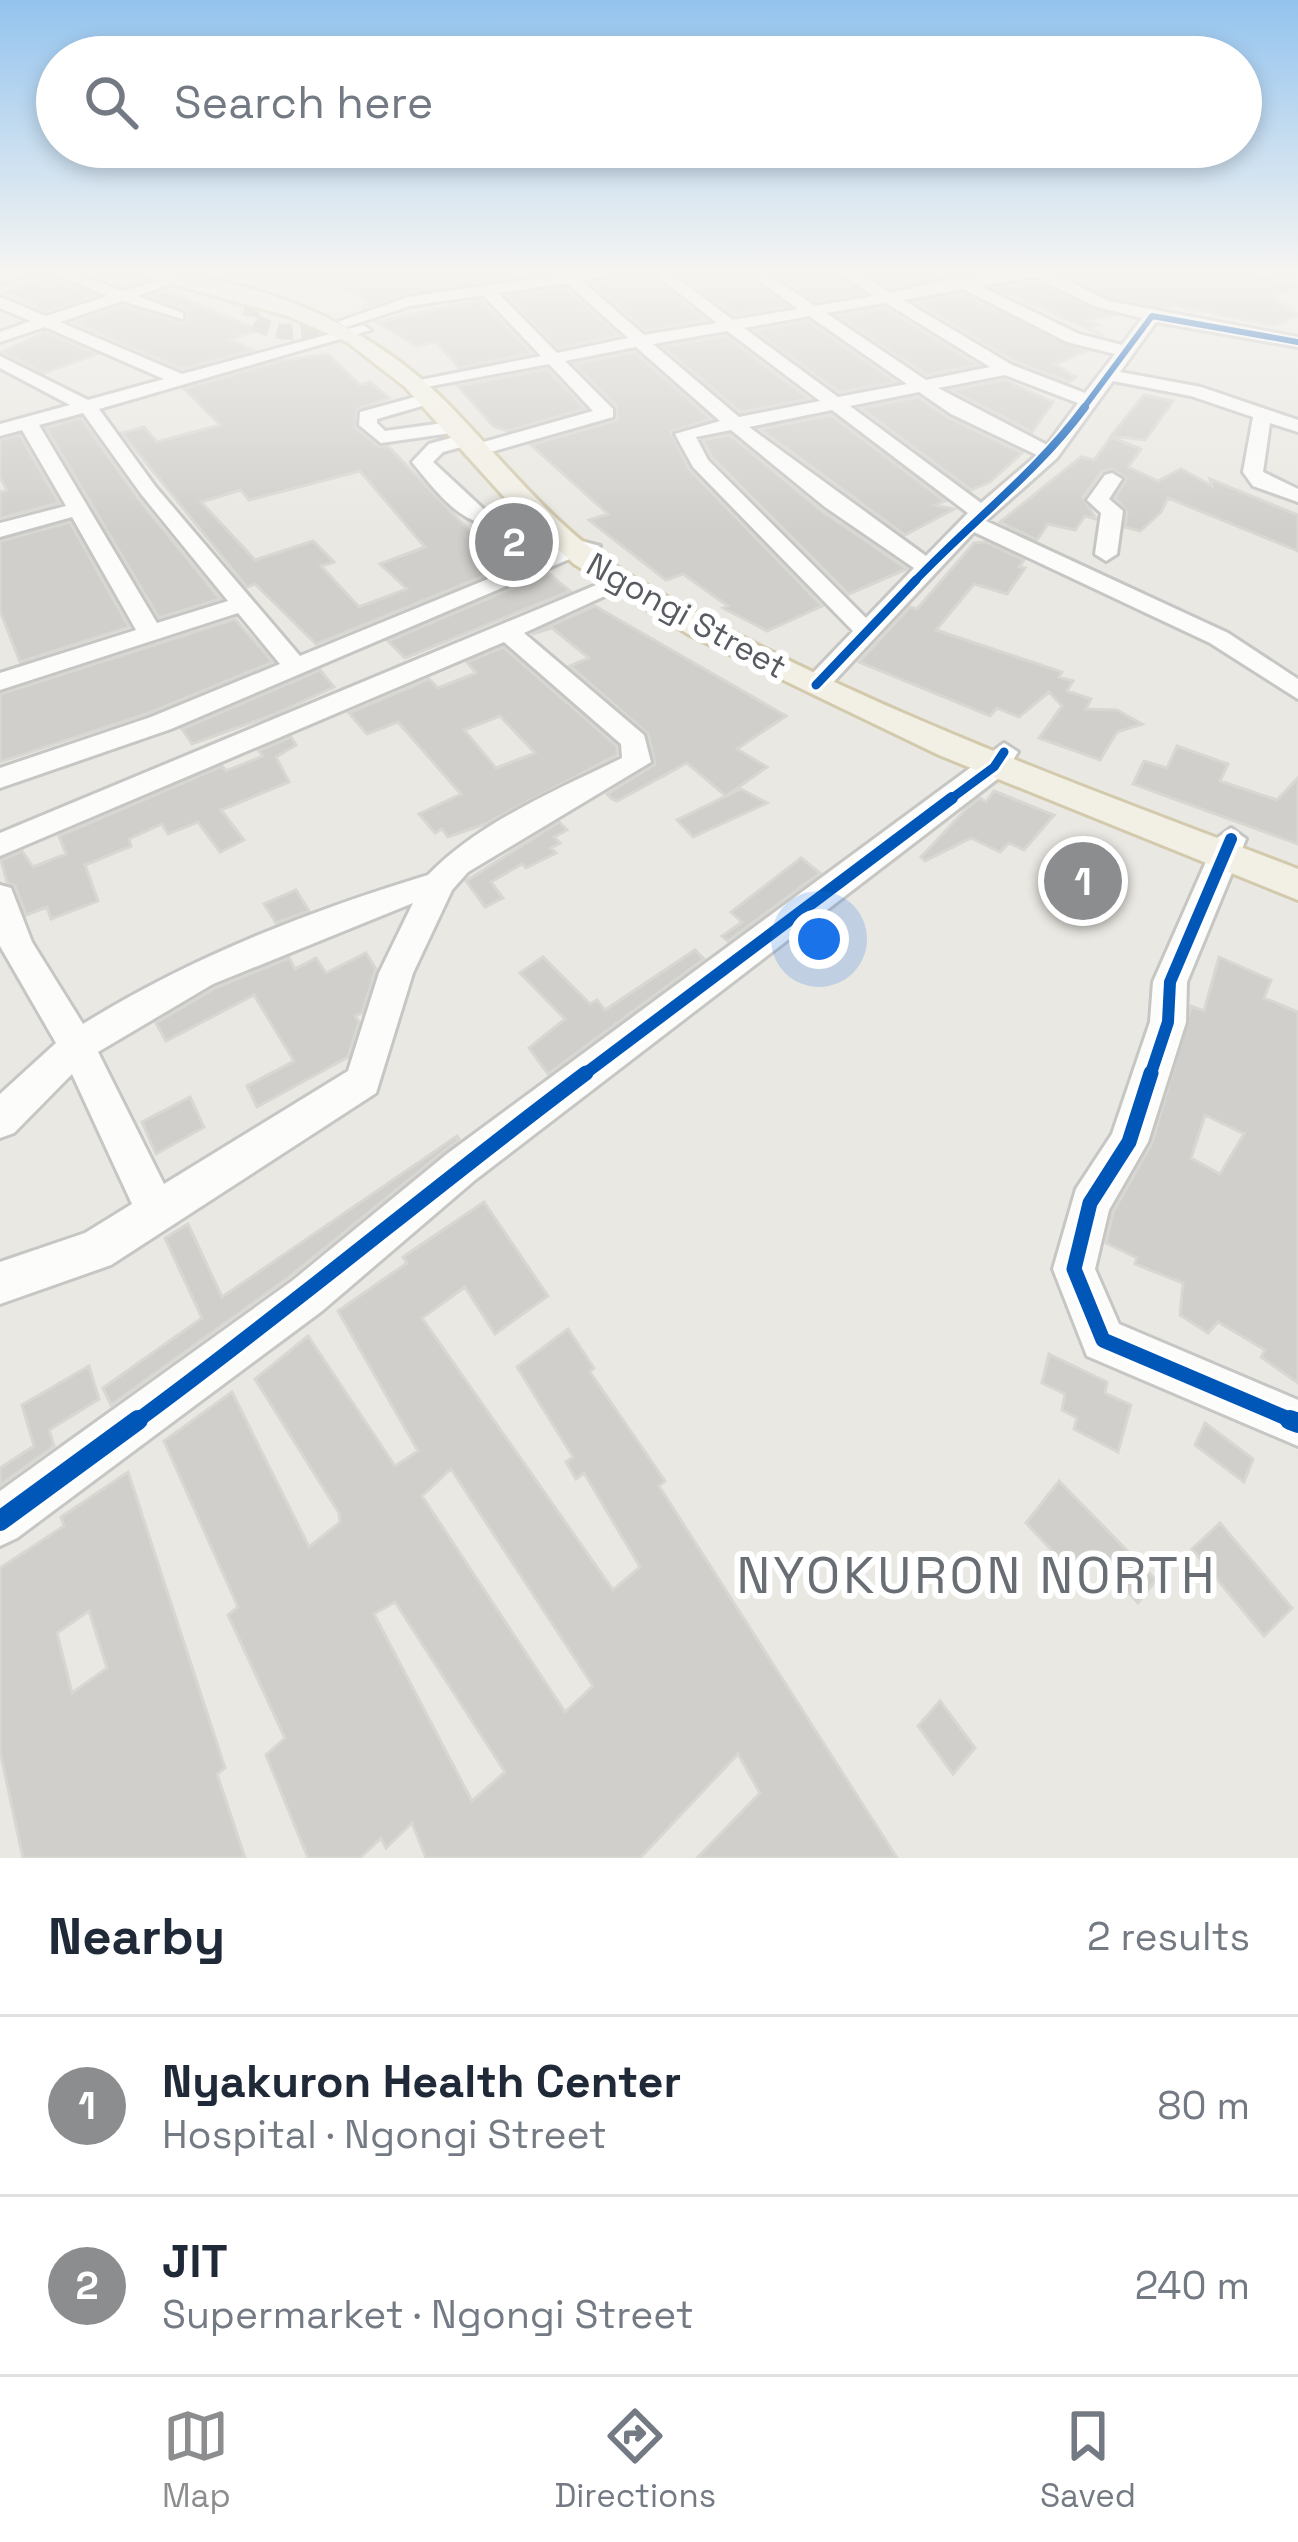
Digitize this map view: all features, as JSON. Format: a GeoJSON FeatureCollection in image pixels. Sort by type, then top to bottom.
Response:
{"type":"FeatureCollection","features":[{"type":"Feature","properties":{"kind":"main road","name":"Ngongi Street"},"geometry":{"type":"LineString","coordinates":[[387,358],[426,389],[537,517],[581,549],[822,680]]}},
{"type":"Feature","properties":{"kind":"main road","name":"Ngongi Street"},"geometry":{"type":"LineString","coordinates":[[470,441],[621,583],[999,760],[1228,848],[1298,866]]}},
{"type":"Feature","properties":{"kind":"main road","name":"Ngongi Street"},"geometry":{"type":"LineString","coordinates":[[1228,848],[1298,885]]}},
{"type":"Feature","properties":{"kind":"street"},"geometry":{"type":"LineString","coordinates":[[128,358],[185,382]]}},
{"type":"Feature","properties":{"kind":"street"},"geometry":{"type":"LineString","coordinates":[[0,430],[262,358]]}},
{"type":"Feature","properties":{"kind":"street"},"geometry":{"type":"LineString","coordinates":[[470,441],[381,437],[368,425],[367,416],[426,389],[556,358],[606,413],[470,441],[436,448],[422,462],[483,524],[506,527],[537,517]]}},
{"type":"Feature","properties":{"kind":"street"},"geometry":{"type":"LineString","coordinates":[[658,358],[848,518],[932,569]]}},
{"type":"Feature","properties":{"kind":"street"},"geometry":{"type":"LineString","coordinates":[[769,358],[976,518],[1219,638],[1298,691]]}},
{"type":"Feature","properties":{"kind":"street"},"geometry":{"type":"LineString","coordinates":[[879,358],[986,426],[1050,454]]}},
{"type":"Feature","properties":{"kind":"street"},"geometry":{"type":"LineString","coordinates":[[988,358],[1091,402]]}},
{"type":"Feature","properties":{"kind":"street"},"geometry":{"type":"LineString","coordinates":[[822,680],[976,518],[1050,454],[1121,358]]}},
{"type":"Feature","properties":{"kind":"street"},"geometry":{"type":"LineString","coordinates":[[0,361],[88,407],[148,490],[297,668]]}},
{"type":"Feature","properties":{"kind":"street"},"geometry":{"type":"LineString","coordinates":[[870,632],[809,582],[772,534],[709,474],[685,434],[1006,369]]}},
{"type":"Feature","properties":{"kind":"street"},"geometry":{"type":"LineString","coordinates":[[1110,375],[1196,391],[1298,426]]}},
{"type":"Feature","properties":{"kind":"street"},"geometry":{"type":"LineString","coordinates":[[1262,416],[1253,472],[1259,482],[1298,496]]}},
{"type":"Feature","properties":{"kind":"street"},"geometry":{"type":"LineString","coordinates":[[28,423],[151,634]]}},
{"type":"Feature","properties":{"kind":"street"},"geometry":{"type":"LineString","coordinates":[[1106,554],[1112,511],[1098,500],[1112,479]]}},
{"type":"Feature","properties":{"kind":"street"},"geometry":{"type":"LineString","coordinates":[[0,530],[78,509]]}},
{"type":"Feature","properties":{"kind":"street"},"geometry":{"type":"LineString","coordinates":[[0,778],[161,723],[581,549]]}},
{"type":"Feature","properties":{"kind":"street"},"geometry":{"type":"LineString","coordinates":[[3,838],[621,583]]}},
{"type":"Feature","properties":{"kind":"street"},"geometry":{"type":"LineString","coordinates":[[0,651],[6,680],[245,603]]}},
{"type":"Feature","properties":{"kind":"street"},"geometry":{"type":"LineString","coordinates":[[0,1283],[96,1250],[363,1082],[396,973],[439,883],[457,864],[550,806],[637,762],[634,741],[506,632]]}},
{"type":"Feature","properties":{"kind":"street"},"geometry":{"type":"LineString","coordinates":[[161,723],[191,760]]}},
{"type":"Feature","properties":{"kind":"street"},"geometry":{"type":"LineString","coordinates":[[0,1521],[308,1296],[461,1167],[999,760]]}},
{"type":"Feature","properties":{"kind":"street"},"geometry":{"type":"LineString","coordinates":[[1228,848],[1170,982],[1168,1022],[1130,1142],[1090,1203],[1074,1269],[1103,1340],[1298,1423]]}},
{"type":"Feature","properties":{"kind":"street"},"geometry":{"type":"LineString","coordinates":[[0,1120],[76,1044],[264,945],[439,883]]}},
{"type":"Feature","properties":{"kind":"street"},"geometry":{"type":"LineString","coordinates":[[0,897],[16,945],[76,1044],[157,1212]]}},
{"type":"Feature","properties":{"kind":"building"},"geometry":{"type":"Polygon","coordinates":[[[14,358],[87,358],[44,373],[14,358]]]}},
{"type":"Feature","properties":{"kind":"building"},"geometry":{"type":"Polygon","coordinates":[[[156,358],[224,358],[182,369],[156,358]]]}},
{"type":"Feature","properties":{"kind":"building"},"geometry":{"type":"Polygon","coordinates":[[[332,358],[360,385],[370,382],[389,398],[357,409],[356,428],[378,446],[388,446],[493,555],[519,545],[533,556],[316,644],[255,584],[247,587],[122,433],[144,427],[157,442],[220,425],[184,389],[280,361],[332,358]],[[360,471],[249,500],[241,490],[201,502],[255,560],[313,541],[334,562],[321,566],[359,607],[407,589],[380,564],[425,547],[360,471]]]}},
{"type":"Feature","properties":{"kind":"building"},"geometry":{"type":"Polygon","coordinates":[[[450,358],[509,358],[459,368],[450,358]]]}},
{"type":"Feature","properties":{"kind":"building"},"geometry":{"type":"Polygon","coordinates":[[[641,358],[711,419],[671,432],[689,469],[822,606],[767,631],[723,608],[728,606],[683,574],[666,580],[589,520],[608,514],[531,445],[617,420],[616,406],[574,364],[641,358]]]}},
{"type":"Feature","properties":{"kind":"building"},"geometry":{"type":"Polygon","coordinates":[[[676,358],[755,358],[809,399],[740,412],[676,358]]]}},
{"type":"Feature","properties":{"kind":"building"},"geometry":{"type":"Polygon","coordinates":[[[792,358],[861,358],[896,382],[839,392],[792,358]]]}},
{"type":"Feature","properties":{"kind":"building"},"geometry":{"type":"Polygon","coordinates":[[[901,358],[966,358],[978,365],[927,375],[901,358]]]}},
{"type":"Feature","properties":{"kind":"building"},"geometry":{"type":"Polygon","coordinates":[[[1009,358],[1070,358],[1055,364],[1076,377],[1069,382],[1009,358]]]}},
{"type":"Feature","properties":{"kind":"building"},"geometry":{"type":"Polygon","coordinates":[[[547,369],[585,409],[507,431],[493,426],[458,386],[547,369]]]}},
{"type":"Feature","properties":{"kind":"building"},"geometry":{"type":"Polygon","coordinates":[[[1005,380],[1053,402],[1032,432],[951,390],[1005,380]]]}},
{"type":"Feature","properties":{"kind":"building"},"geometry":{"type":"Polygon","coordinates":[[[1144,395],[1173,401],[1145,440],[1111,436],[1144,395]]]}},
{"type":"Feature","properties":{"kind":"building"},"geometry":{"type":"Polygon","coordinates":[[[918,397],[949,418],[1022,453],[990,482],[971,490],[861,408],[918,397]]]}},
{"type":"Feature","properties":{"kind":"building"},"geometry":{"type":"Polygon","coordinates":[[[831,415],[945,501],[936,505],[954,509],[905,535],[760,429],[831,415]]]}},
{"type":"Feature","properties":{"kind":"building"},"geometry":{"type":"Polygon","coordinates":[[[81,418],[137,497],[220,599],[159,618],[46,428],[81,418]]]}},
{"type":"Feature","properties":{"kind":"building"},"geometry":{"type":"Polygon","coordinates":[[[20,435],[59,503],[0,518],[0,492],[7,490],[0,477],[0,440],[20,435]]]}},
{"type":"Feature","properties":{"kind":"building"},"geometry":{"type":"Polygon","coordinates":[[[730,435],[822,511],[907,569],[849,594],[712,457],[703,440],[730,435]]]}},
{"type":"Feature","properties":{"kind":"building"},"geometry":{"type":"Polygon","coordinates":[[[1111,437],[1141,449],[1128,467],[1158,481],[1181,469],[1212,486],[1210,479],[1298,515],[1298,551],[1168,498],[1161,512],[1140,531],[1125,527],[1127,512],[1115,498],[1126,478],[1111,469],[1101,472],[1083,497],[1096,519],[1085,516],[1075,530],[1048,524],[1037,540],[1000,522],[1081,457],[1094,460],[1111,437]]]}},
{"type":"Feature","properties":{"kind":"building"},"geometry":{"type":"Polygon","coordinates":[[[70,522],[129,627],[20,662],[0,611],[0,541],[70,522]]]}},
{"type":"Feature","properties":{"kind":"building"},"geometry":{"type":"Polygon","coordinates":[[[986,542],[1024,560],[1019,567],[1025,568],[1007,594],[974,584],[936,630],[1062,672],[1059,677],[1073,681],[1067,691],[1091,699],[1086,709],[1117,710],[1142,724],[1117,732],[1100,760],[1039,738],[1062,706],[1049,692],[1019,717],[997,708],[990,716],[859,662],[910,607],[917,609],[974,543],[986,542]]]}},
{"type":"Feature","properties":{"kind":"building"},"geometry":{"type":"Polygon","coordinates":[[[548,573],[570,591],[405,658],[388,641],[548,573]]]}},
{"type":"Feature","properties":{"kind":"building"},"geometry":{"type":"Polygon","coordinates":[[[595,606],[786,716],[737,749],[767,767],[726,796],[687,763],[617,801],[612,799],[607,794],[655,764],[648,734],[570,666],[589,658],[552,628],[532,634],[595,606]]]}},
{"type":"Feature","properties":{"kind":"building"},"geometry":{"type":"Polygon","coordinates":[[[235,619],[273,662],[149,713],[0,762],[0,694],[235,619]]]}},
{"type":"Feature","properties":{"kind":"building"},"geometry":{"type":"Polygon","coordinates":[[[503,647],[617,746],[617,755],[485,824],[448,837],[442,829],[435,833],[419,814],[461,794],[398,722],[367,734],[349,713],[429,679],[438,688],[476,673],[467,662],[503,647]],[[500,716],[464,730],[496,768],[535,753],[500,716]]]}},
{"type":"Feature","properties":{"kind":"building"},"geometry":{"type":"Polygon","coordinates":[[[320,670],[334,687],[275,714],[192,744],[182,729],[320,670]]]}},
{"type":"Feature","properties":{"kind":"building"},"geometry":{"type":"Polygon","coordinates":[[[291,737],[296,745],[276,757],[289,782],[221,810],[244,840],[220,852],[198,822],[168,834],[162,824],[129,839],[131,846],[85,865],[98,901],[51,919],[47,907],[26,915],[15,886],[7,882],[1,860],[22,851],[33,867],[66,854],[59,836],[222,766],[226,771],[263,756],[259,751],[291,737]]]}},
{"type":"Feature","properties":{"kind":"building"},"geometry":{"type":"Polygon","coordinates":[[[1177,746],[1228,764],[1220,781],[1277,800],[1298,778],[1298,844],[1133,784],[1144,761],[1167,768],[1177,746]]]}},
{"type":"Feature","properties":{"kind":"building"},"geometry":{"type":"Polygon","coordinates":[[[741,789],[767,803],[693,837],[677,820],[741,789]]]}},
{"type":"Feature","properties":{"kind":"building"},"geometry":{"type":"Polygon","coordinates":[[[994,791],[1054,815],[1024,850],[1009,843],[1000,852],[971,838],[925,861],[921,857],[966,809],[980,798],[986,802],[994,791]]]}},
{"type":"Feature","properties":{"kind":"building"},"geometry":{"type":"Polygon","coordinates":[[[559,822],[567,830],[554,837],[560,843],[551,848],[556,853],[526,868],[522,864],[491,882],[503,898],[485,907],[466,881],[559,822]]]}},
{"type":"Feature","properties":{"kind":"building"},"geometry":{"type":"Polygon","coordinates":[[[801,858],[820,873],[728,941],[722,936],[742,922],[731,912],[801,858]]]}},
{"type":"Feature","properties":{"kind":"building"},"geometry":{"type":"Polygon","coordinates":[[[296,890],[309,911],[276,923],[264,904],[296,890]]]}},
{"type":"Feature","properties":{"kind":"building"},"geometry":{"type":"Polygon","coordinates":[[[695,950],[704,959],[548,1074],[529,1048],[565,1019],[520,973],[543,957],[590,1004],[597,1000],[605,1010],[695,950]]]}},
{"type":"Feature","properties":{"kind":"building"},"geometry":{"type":"Polygon","coordinates":[[[366,953],[376,969],[362,1013],[355,1016],[359,1022],[348,1057],[257,1107],[247,1086],[294,1061],[254,995],[166,1041],[156,1023],[215,988],[289,958],[295,969],[316,958],[326,973],[366,953]]]}},
{"type":"Feature","properties":{"kind":"building"},"geometry":{"type":"Polygon","coordinates":[[[1219,957],[1271,980],[1264,998],[1298,1012],[1298,1383],[1261,1357],[1265,1350],[1218,1322],[1208,1333],[1180,1315],[1183,1283],[1135,1264],[1137,1258],[1106,1243],[1113,1212],[1152,1143],[1191,1006],[1204,1011],[1219,957]],[[1205,1115],[1191,1158],[1220,1174],[1244,1134],[1205,1115]]]}},
{"type":"Feature","properties":{"kind":"building"},"geometry":{"type":"Polygon","coordinates":[[[190,1097],[204,1127],[156,1154],[142,1122],[190,1097]]]}},
{"type":"Feature","properties":{"kind":"building"},"geometry":{"type":"Polygon","coordinates":[[[457,1136],[289,1277],[111,1405],[103,1388],[202,1318],[165,1238],[188,1224],[222,1297],[457,1136]]]}},
{"type":"Feature","properties":{"kind":"building"},"geometry":{"type":"Polygon","coordinates":[[[484,1202],[548,1296],[495,1334],[465,1287],[422,1318],[613,1590],[640,1567],[584,1473],[576,1479],[566,1462],[573,1457],[517,1367],[568,1329],[594,1368],[590,1372],[665,1481],[659,1486],[897,1858],[697,1858],[760,1793],[738,1754],[640,1858],[426,1858],[412,1823],[386,1848],[381,1838],[360,1858],[308,1858],[266,1755],[285,1738],[228,1615],[238,1607],[164,1441],[232,1392],[309,1547],[340,1522],[339,1513],[255,1379],[308,1336],[395,1466],[418,1451],[338,1311],[407,1263],[403,1257],[484,1202]],[[451,1469],[422,1496],[565,1712],[593,1686],[451,1469]],[[395,1602],[374,1614],[472,1801],[505,1772],[395,1602]]]}},
{"type":"Feature","properties":{"kind":"building"},"geometry":{"type":"Polygon","coordinates":[[[1049,1354],[1107,1382],[1105,1393],[1131,1405],[1118,1452],[1074,1429],[1077,1418],[1062,1410],[1065,1394],[1042,1383],[1049,1354]]]}},
{"type":"Feature","properties":{"kind":"building"},"geometry":{"type":"Polygon","coordinates":[[[89,1366],[99,1399],[49,1430],[54,1446],[0,1485],[0,1468],[34,1446],[22,1405],[89,1366]]]}},
{"type":"Feature","properties":{"kind":"building"},"geometry":{"type":"Polygon","coordinates":[[[1205,1423],[1253,1459],[1244,1482],[1195,1445],[1205,1423]]]}},
{"type":"Feature","properties":{"kind":"building"},"geometry":{"type":"Polygon","coordinates":[[[128,1472],[225,1768],[217,1774],[245,1858],[23,1858],[0,1751],[0,1568],[64,1526],[61,1517],[128,1472]],[[89,1611],[57,1633],[72,1693],[107,1668],[89,1611]]]}},
{"type":"Feature","properties":{"kind":"building"},"geometry":{"type":"Polygon","coordinates":[[[1059,1481],[1156,1580],[1138,1603],[1090,1552],[1074,1574],[1026,1523],[1059,1481]]]}},
{"type":"Feature","properties":{"kind":"building"},"geometry":{"type":"Polygon","coordinates":[[[1220,1523],[1292,1608],[1264,1636],[1192,1549],[1220,1523]]]}},
{"type":"Feature","properties":{"kind":"building"},"geometry":{"type":"Polygon","coordinates":[[[940,1701],[975,1748],[953,1774],[918,1726],[940,1701]]]}},
{"type":"Feature","properties":{"kind":"cycle path"},"geometry":{"type":"LineString","coordinates":[[816,685],[971,522],[1050,454],[1121,358]]}},
{"type":"Feature","properties":{"kind":"cycle path"},"geometry":{"type":"LineString","coordinates":[[0,1521],[307,1296],[461,1167],[994,767],[1004,752]]}},
{"type":"Feature","properties":{"kind":"cycle path"},"geometry":{"type":"LineString","coordinates":[[1231,839],[1170,982],[1168,1022],[1129,1142],[1090,1203],[1074,1269],[1103,1340],[1298,1423]]}},
{"type":"Feature","properties":{"kind":"place","name":"JIT"},"geometry":{"type":"Point","coordinates":[514,542]}},
{"type":"Feature","properties":{"kind":"place","name":"Nyakuron Health Center"},"geometry":{"type":"Point","coordinates":[1083,881]}},
{"type":"Feature","properties":{"kind":"district","name":"NYOKURON NORTH"},"geometry":{"type":"Point","coordinates":[977,1575]}}]}
